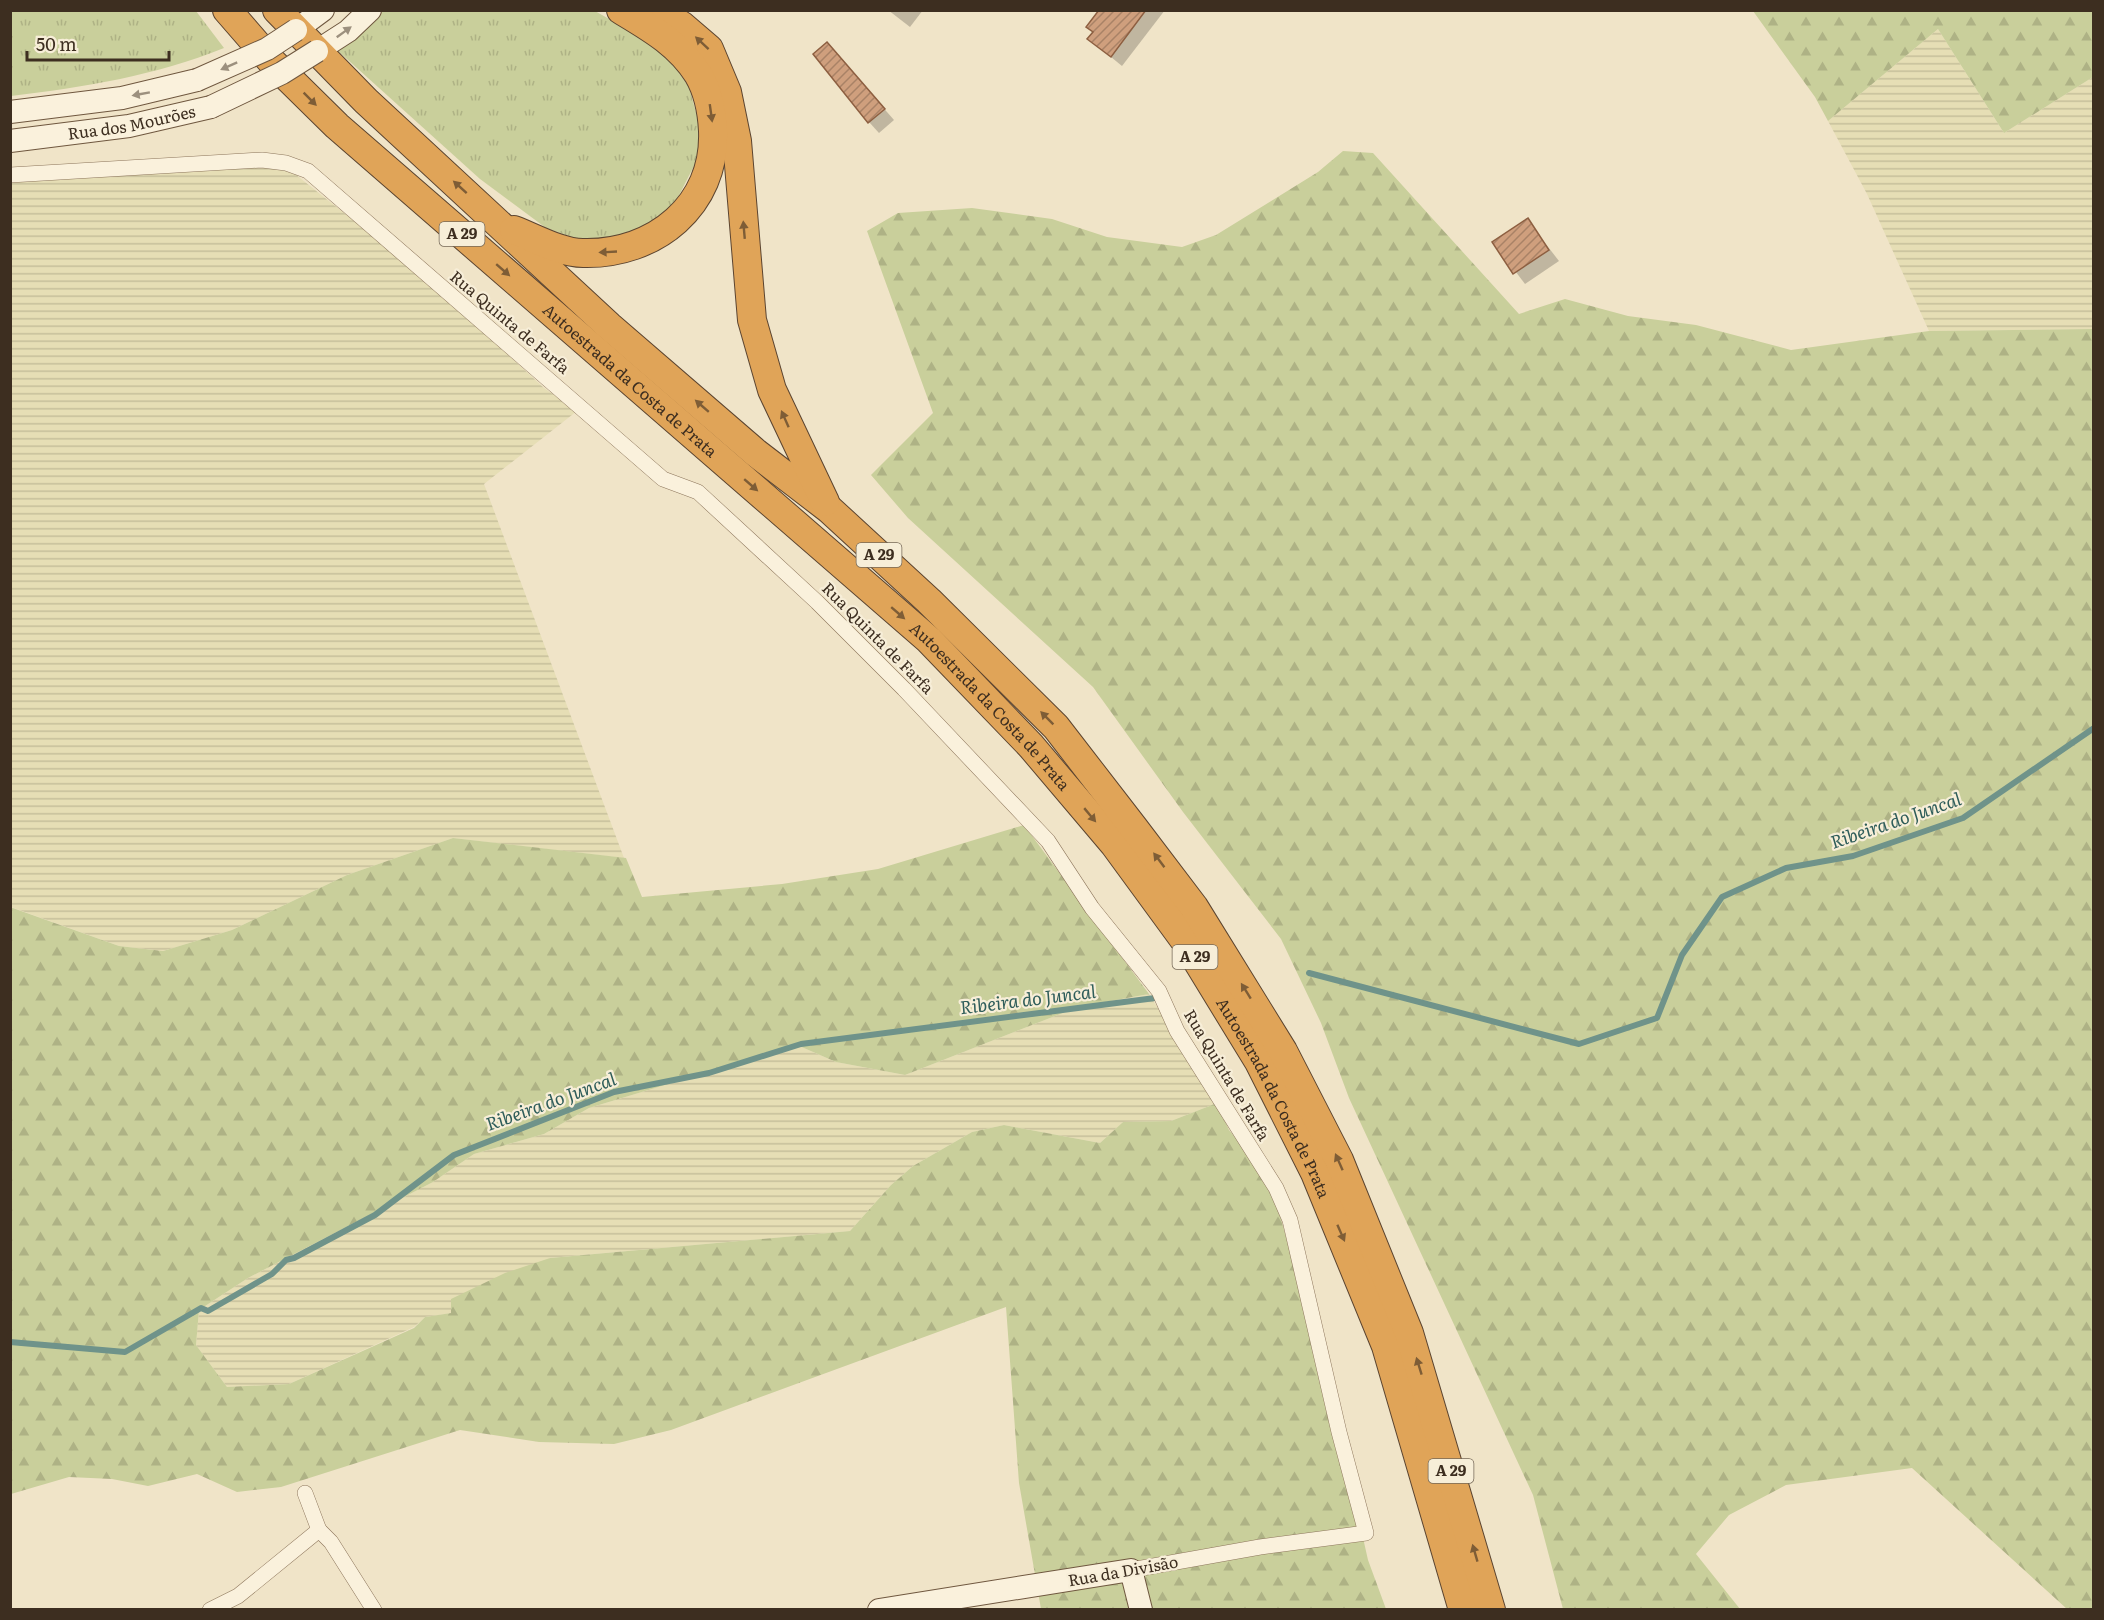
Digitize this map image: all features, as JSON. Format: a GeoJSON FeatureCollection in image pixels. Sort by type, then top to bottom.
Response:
{"type":"FeatureCollection","features":[{"type":"Feature","properties":{"kind":"highway","name":"Autoestrada da Costa de Prata"},"geometry":{"type":"LineString","coordinates":[[227,10],[273,63],[337,126],[929,640],[1031,746],[1114,844],[1185,941],[1259,1062],[1315,1173],[1386,1346],[1463,1610]]}},
{"type":"Feature","properties":{"kind":"highway","name":"Autoestrada da Costa de Prata"},"geometry":{"type":"LineString","coordinates":[[277,10],[366,101],[504,226],[609,326],[756,453],[829,509],[929,601],[1056,727],[1194,907],[1283,1051],[1339,1160],[1409,1333],[1491,1610]]}},
{"type":"Feature","properties":{"kind":"highway"},"geometry":{"type":"LineString","coordinates":[[504,226],[581,253],[623,251],[661,232],[690,208],[707,177],[713,146],[712,109],[699,76],[678,49],[621,10]]}},
{"type":"Feature","properties":{"kind":"highway"},"geometry":{"type":"LineString","coordinates":[[656,10],[681,25],[709,49],[727,92],[737,141],[752,320],[772,390],[829,509]]}},
{"type":"Feature","properties":{"kind":"street","name":"Rua dos Mourões"},"geometry":{"type":"LineString","coordinates":[[10,112],[122,98],[197,80],[267,49],[323,10]]}},
{"type":"Feature","properties":{"kind":"street","name":"Rua dos Mourões"},"geometry":{"type":"LineString","coordinates":[[10,141],[129,126],[211,107],[282,73],[348,30],[370,10]]}},
{"type":"Feature","properties":{"kind":"street","name":"Rua Quinta de Farfa"},"geometry":{"type":"LineString","coordinates":[[10,175],[262,160],[286,163],[308,171],[663,479],[698,492],[817,602],[904,689],[1048,841],[1092,908],[1159,992],[1177,1031],[1276,1188],[1290,1220],[1339,1432],[1366,1533]]}},
{"type":"Feature","properties":{"kind":"street"},"geometry":{"type":"LineString","coordinates":[[305,1493],[319,1530],[331,1542],[374,1610]]}},
{"type":"Feature","properties":{"kind":"street"},"geometry":{"type":"LineString","coordinates":[[210,1610],[238,1596],[319,1530]]}},
{"type":"Feature","properties":{"kind":"street","name":"Rua da Divisão"},"geometry":{"type":"LineString","coordinates":[[879,1610],[1260,1547],[1366,1533]]}},
{"type":"Feature","properties":{"kind":"street"},"geometry":{"type":"LineString","coordinates":[[1131,1570],[1141,1610]]}},
{"type":"Feature","properties":{"kind":"shaded area"},"geometry":{"type":"Polygon","coordinates":[[[1938,29],[2004,133],[2093,77],[2093,329],[1929,331],[1867,194],[1828,121],[1938,29]]]}},
{"type":"Feature","properties":{"kind":"shaded area"},"geometry":{"type":"Polygon","coordinates":[[[243,163],[290,170],[423,276],[544,388],[577,411],[484,484],[624,858],[453,838],[347,875],[232,930],[163,951],[119,946],[11,907],[10,181],[243,163]]]}},
{"type":"Feature","properties":{"kind":"shaded area"},"geometry":{"type":"Polygon","coordinates":[[[1149,994],[1217,1103],[1171,1121],[1123,1122],[1100,1143],[1004,1125],[972,1132],[913,1166],[891,1185],[850,1231],[550,1258],[452,1313],[425,1317],[414,1327],[289,1384],[227,1387],[196,1345],[199,1310],[248,1278],[433,1182],[474,1154],[544,1134],[589,1108],[797,1045],[836,1062],[905,1075],[1078,1007],[1149,994]]]}},
{"type":"Feature","properties":{"kind":"green space"},"geometry":{"type":"Polygon","coordinates":[[[10,11],[196,11],[224,48],[146,73],[65,89],[11,96],[10,11]]]}},
{"type":"Feature","properties":{"kind":"green space"},"geometry":{"type":"Polygon","coordinates":[[[382,11],[595,11],[639,36],[669,58],[689,87],[700,127],[697,160],[671,211],[644,231],[615,239],[580,240],[546,228],[480,179],[338,51],[382,11]]]}},
{"type":"Feature","properties":{"kind":"green space"},"geometry":{"type":"Polygon","coordinates":[[[1753,11],[2093,11],[2093,77],[2004,133],[1938,29],[1828,121],[1815,97],[1753,11]]]}},
{"type":"Feature","properties":{"kind":"green space"},"geometry":{"type":"Polygon","coordinates":[[[1343,151],[1373,153],[1519,314],[1565,299],[1628,316],[1696,325],[1791,350],[1929,331],[2093,329],[2093,1609],[2067,1609],[1912,1468],[1786,1485],[1729,1515],[1696,1554],[1740,1609],[1563,1609],[1533,1495],[1349,1098],[1321,1023],[1281,939],[1183,812],[1093,687],[908,518],[871,475],[933,413],[867,231],[898,213],[972,208],[1052,219],[1107,237],[1182,247],[1216,235],[1318,172],[1343,151]]]}},
{"type":"Feature","properties":{"kind":"green space"},"geometry":{"type":"Polygon","coordinates":[[[1024,825],[1149,994],[1078,1007],[905,1075],[836,1062],[797,1045],[589,1108],[544,1134],[474,1154],[433,1182],[248,1278],[199,1310],[196,1345],[227,1387],[289,1384],[414,1328],[425,1317],[451,1313],[451,1299],[505,1273],[550,1258],[850,1231],[891,1185],[913,1166],[972,1132],[1004,1125],[1100,1143],[1123,1122],[1171,1121],[1217,1103],[1229,1130],[1249,1154],[1276,1201],[1334,1409],[1368,1560],[1386,1609],[1041,1609],[1019,1483],[1006,1307],[671,1430],[614,1444],[539,1442],[460,1430],[281,1487],[237,1492],[197,1474],[148,1486],[112,1479],[69,1477],[11,1494],[10,907],[119,946],[163,951],[232,930],[347,875],[453,838],[626,858],[642,897],[782,884],[878,869],[1024,825]]]}},
{"type":"Feature","properties":{"kind":"building"},"geometry":{"type":"Polygon","coordinates":[[[1099,10],[1146,10],[1111,57],[1087,39],[1093,32],[1086,27],[1099,10]]]}},
{"type":"Feature","properties":{"kind":"building"},"geometry":{"type":"Polygon","coordinates":[[[827,42],[885,109],[868,123],[813,54],[827,42]]]}},
{"type":"Feature","properties":{"kind":"building"},"geometry":{"type":"Polygon","coordinates":[[[1528,218],[1549,250],[1513,274],[1492,242],[1528,218]]]}},
{"type":"Feature","properties":{"kind":"waterway","name":"Ribeira do Juncal"},"geometry":{"type":"LineString","coordinates":[[1309,973],[1579,1044],[1657,1018],[1682,955],[1722,897],[1786,868],[1853,856],[1963,818],[2094,728]]}},
{"type":"Feature","properties":{"kind":"waterway","name":"Ribeira do Juncal"},"geometry":{"type":"LineString","coordinates":[[10,1342],[125,1352],[201,1308],[208,1311],[272,1274],[286,1260],[294,1258],[375,1215],[454,1155],[614,1092],[709,1073],[801,1044],[1155,998]]}}]}
